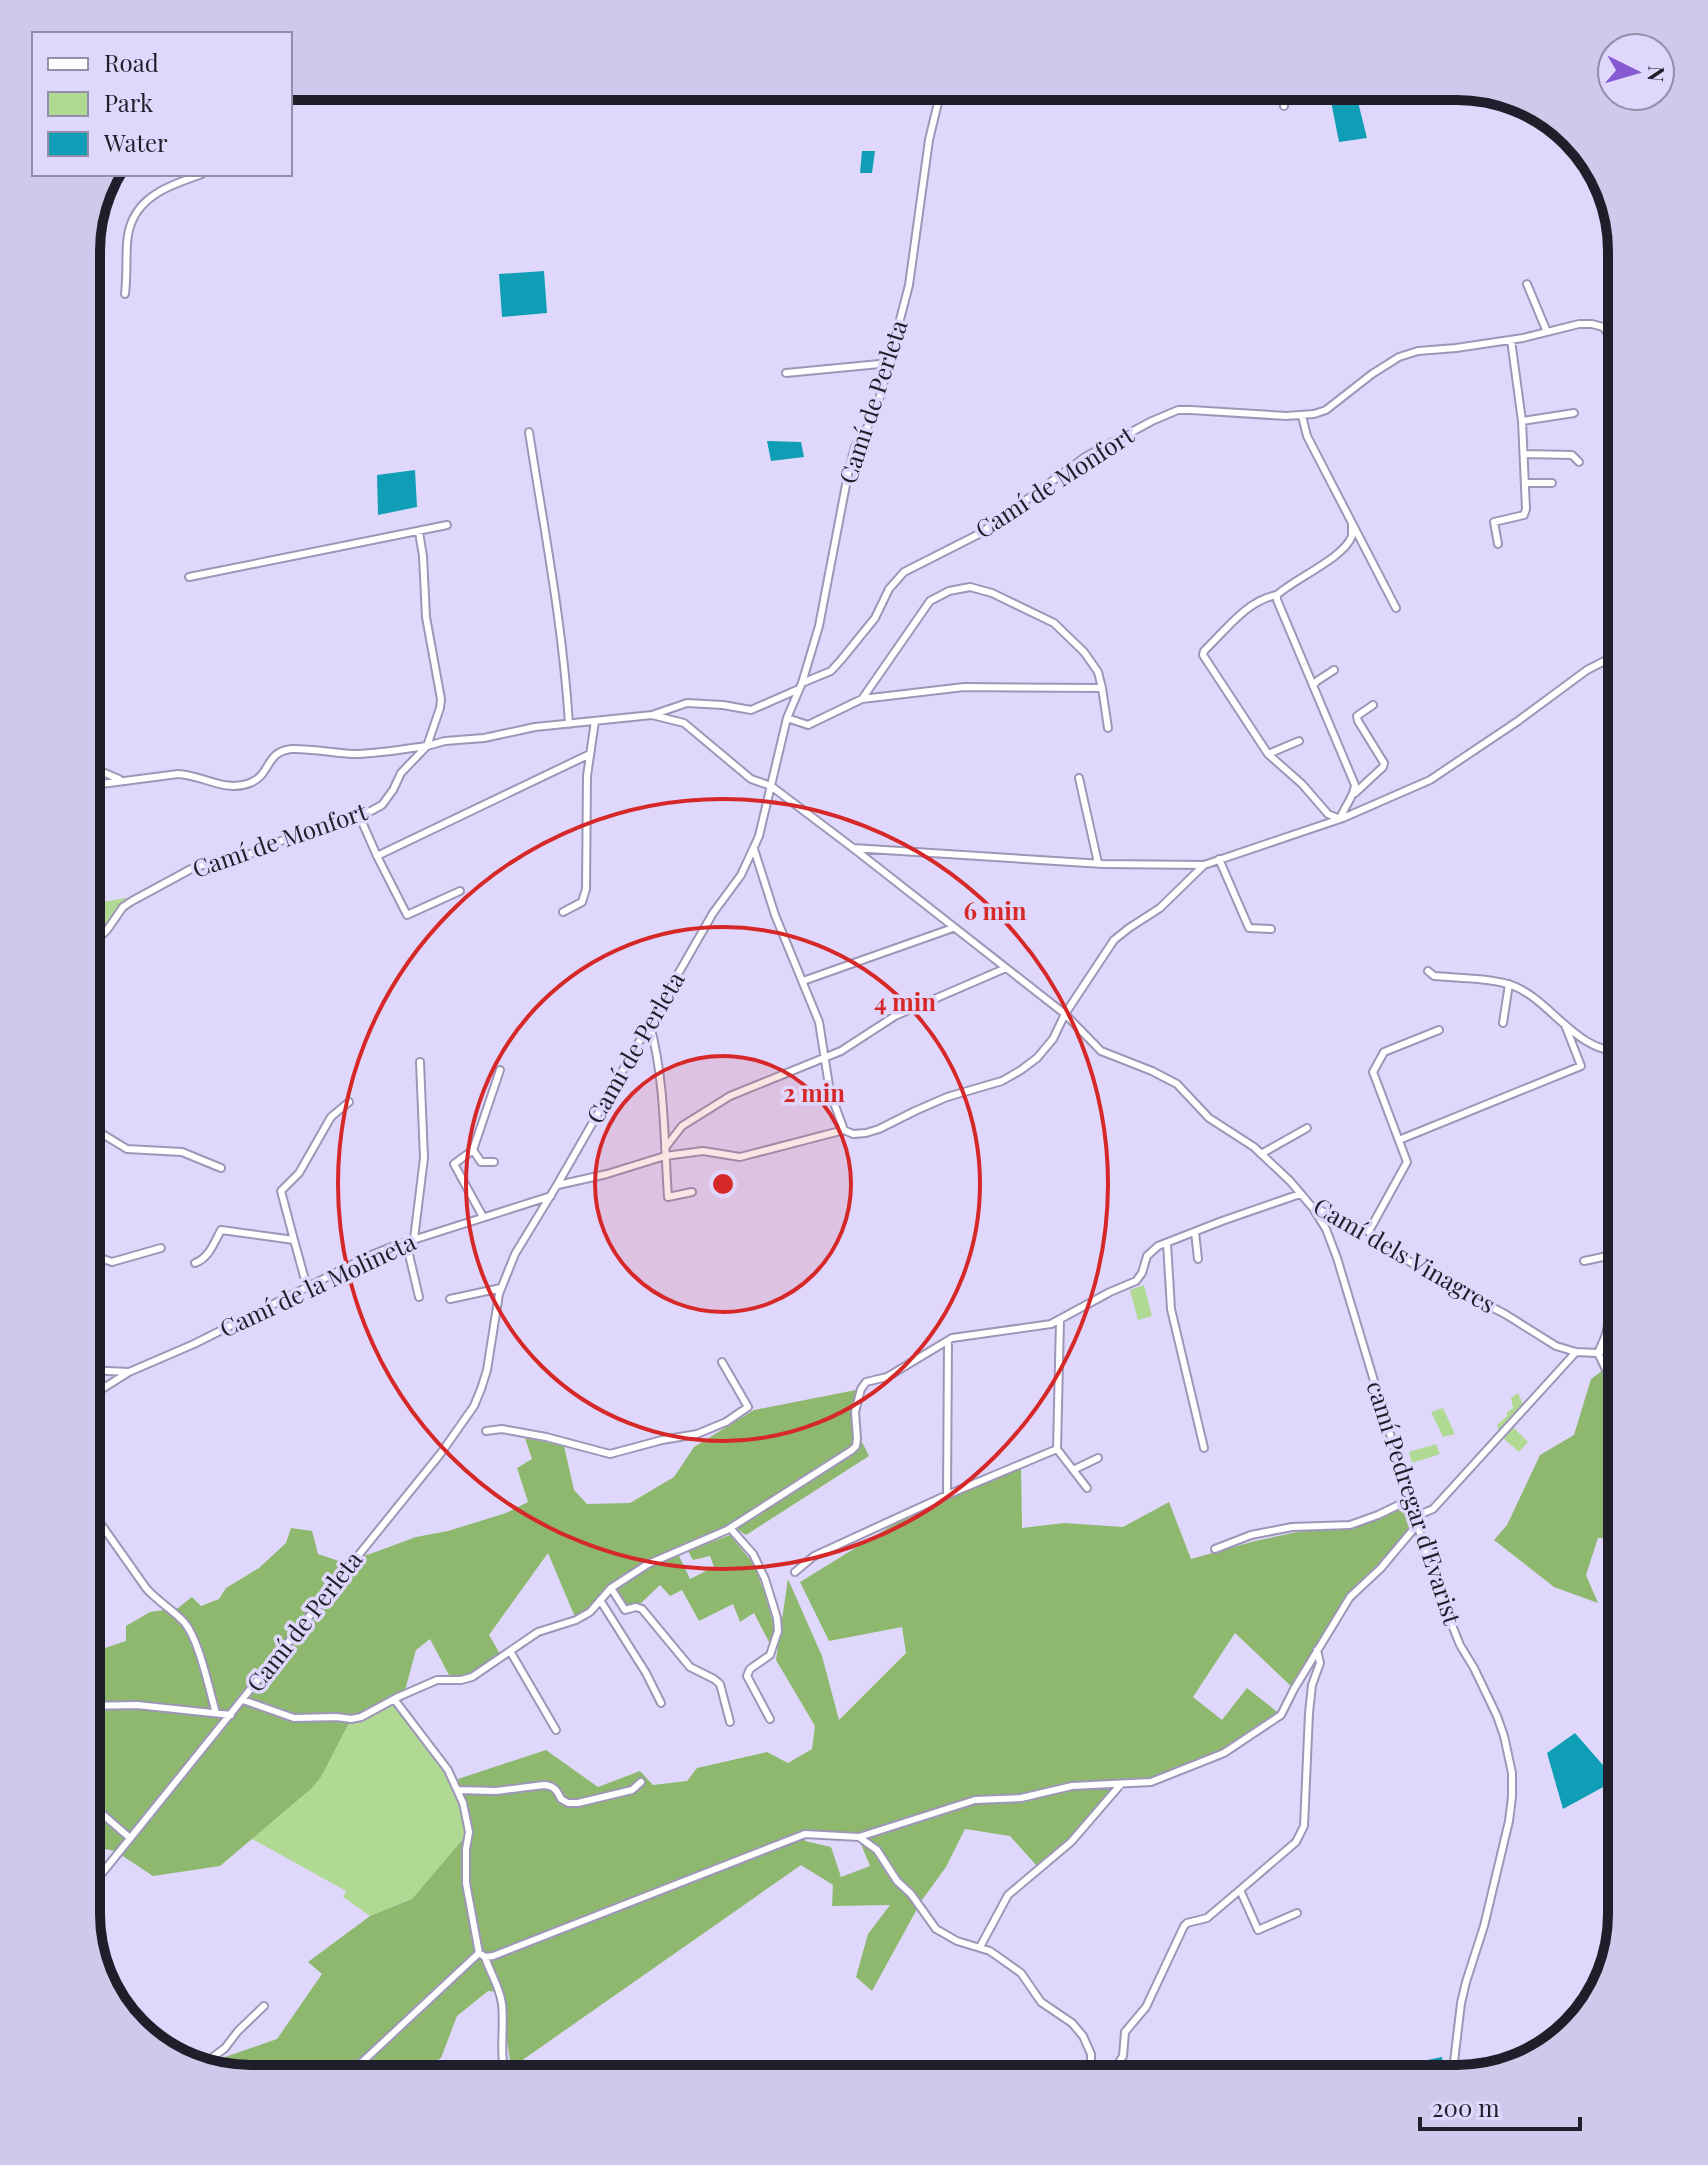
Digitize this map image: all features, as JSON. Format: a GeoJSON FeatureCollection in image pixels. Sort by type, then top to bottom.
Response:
{"type":"FeatureCollection","features":[{"type":"Feature","properties":{"kind":"street","name":"Camí de Perleta"},"geometry":{"type":"LineString","coordinates":[[100,1876],[441,1453],[474,1406],[487,1370],[501,1288],[515,1254],[713,913],[741,875],[754,849],[787,718],[819,626],[855,447],[879,400],[890,363],[913,269],[929,140],[939,100]]}},
{"type":"Feature","properties":{"kind":"street"},"geometry":{"type":"LineString","coordinates":[[1283,100],[1284,106]]}},
{"type":"Feature","properties":{"kind":"street"},"geometry":{"type":"LineString","coordinates":[[125,294],[127,241],[135,214],[158,191],[195,176]]}},
{"type":"Feature","properties":{"kind":"street"},"geometry":{"type":"LineString","coordinates":[[1527,284],[1547,332]]}},
{"type":"Feature","properties":{"kind":"street","name":"Camí de Monfort"},"geometry":{"type":"LineString","coordinates":[[100,937],[123,907],[191,869],[250,854],[321,824],[359,815],[382,805],[401,773],[427,746],[535,727],[652,715],[687,703],[751,710],[823,675],[841,660],[875,618],[889,589],[904,572],[981,533],[1063,471],[1129,432],[1178,410],[1302,416],[1326,410],[1372,374],[1399,357],[1418,351],[1511,340],[1579,324],[1603,327],[1608,333]]}},
{"type":"Feature","properties":{"kind":"street"},"geometry":{"type":"LineString","coordinates":[[1498,544],[1494,522],[1524,515],[1526,509],[1525,454],[1511,340]]}},
{"type":"Feature","properties":{"kind":"street"},"geometry":{"type":"LineString","coordinates":[[786,373],[890,363]]}},
{"type":"Feature","properties":{"kind":"street"},"geometry":{"type":"LineString","coordinates":[[1522,421],[1574,413]]}},
{"type":"Feature","properties":{"kind":"street"},"geometry":{"type":"LineString","coordinates":[[1302,416],[1307,436],[1396,608]]}},
{"type":"Feature","properties":{"kind":"street"},"geometry":{"type":"LineString","coordinates":[[529,432],[567,685],[569,724]]}},
{"type":"Feature","properties":{"kind":"street"},"geometry":{"type":"LineString","coordinates":[[1525,454],[1572,455],[1579,462]]}},
{"type":"Feature","properties":{"kind":"street"},"geometry":{"type":"LineString","coordinates":[[1526,483],[1552,483]]}},
{"type":"Feature","properties":{"kind":"street"},"geometry":{"type":"LineString","coordinates":[[1340,819],[1328,814],[1302,784],[1268,754],[1203,655],[1254,603],[1277,595],[1319,568],[1347,543],[1352,535],[1352,523]]}},
{"type":"Feature","properties":{"kind":"street"},"geometry":{"type":"LineString","coordinates":[[189,577],[447,525]]}},
{"type":"Feature","properties":{"kind":"street"},"geometry":{"type":"LineString","coordinates":[[100,784],[178,774],[236,786],[259,778],[269,760],[278,752],[293,749],[358,754],[427,746],[441,699],[426,617],[419,532]]}},
{"type":"Feature","properties":{"kind":"street"},"geometry":{"type":"LineString","coordinates":[[862,699],[930,601],[949,591],[970,587],[992,593],[1054,623],[1084,652],[1098,672],[1108,728]]}},
{"type":"Feature","properties":{"kind":"street"},"geometry":{"type":"LineString","coordinates":[[1277,595],[1355,785],[1355,793]]}},
{"type":"Feature","properties":{"kind":"street"},"geometry":{"type":"LineString","coordinates":[[557,1185],[665,1156],[703,1151],[740,1157],[844,1130],[853,1134],[866,1133],[947,1097],[1002,1081],[1037,1058],[1053,1039],[1065,1014],[1114,940],[1160,908],[1204,865],[1340,819],[1430,780],[1587,670],[1608,659]]}},
{"type":"Feature","properties":{"kind":"street"},"geometry":{"type":"LineString","coordinates":[[1313,686],[1334,670]]}},
{"type":"Feature","properties":{"kind":"street"},"geometry":{"type":"LineString","coordinates":[[787,718],[808,725],[862,699],[964,687],[1102,688]]}},
{"type":"Feature","properties":{"kind":"street"},"geometry":{"type":"LineString","coordinates":[[1340,819],[1344,806],[1383,767],[1384,763],[1357,716],[1373,705]]}},
{"type":"Feature","properties":{"kind":"street","name":"Camí dels Vinagres"},"geometry":{"type":"LineString","coordinates":[[652,715],[684,723],[751,779],[771,786],[1065,1014],[1101,1051],[1177,1084],[1209,1118],[1261,1154],[1312,1207],[1369,1231],[1407,1260],[1556,1346],[1576,1352],[1598,1353]]}},
{"type":"Feature","properties":{"kind":"street"},"geometry":{"type":"LineString","coordinates":[[563,912],[584,898],[590,754],[595,721]]}},
{"type":"Feature","properties":{"kind":"street"},"geometry":{"type":"LineString","coordinates":[[1268,754],[1299,741]]}},
{"type":"Feature","properties":{"kind":"street"},"geometry":{"type":"LineString","coordinates":[[377,856],[590,754]]}},
{"type":"Feature","properties":{"kind":"street"},"geometry":{"type":"LineString","coordinates":[[100,771],[122,781]]}},
{"type":"Feature","properties":{"kind":"street"},"geometry":{"type":"LineString","coordinates":[[1079,778],[1098,863]]}},
{"type":"Feature","properties":{"kind":"street"},"geometry":{"type":"LineString","coordinates":[[359,815],[407,915],[460,891]]}},
{"type":"Feature","properties":{"kind":"street"},"geometry":{"type":"LineString","coordinates":[[853,848],[1098,863],[1204,865]]}},
{"type":"Feature","properties":{"kind":"street"},"geometry":{"type":"LineString","coordinates":[[754,849],[775,915],[819,1022],[830,1092],[844,1130]]}},
{"type":"Feature","properties":{"kind":"street"},"geometry":{"type":"LineString","coordinates":[[1219,859],[1249,928],[1271,929]]}},
{"type":"Feature","properties":{"kind":"street"},"geometry":{"type":"LineString","coordinates":[[803,981],[953,928]]}},
{"type":"Feature","properties":{"kind":"street"},"geometry":{"type":"LineString","coordinates":[[665,1148],[682,1126],[730,1096],[841,1051],[895,1016],[1006,968]]}},
{"type":"Feature","properties":{"kind":"street"},"geometry":{"type":"LineString","coordinates":[[1428,971],[1434,976],[1518,987],[1565,1025],[1599,1048],[1608,1050]]}},
{"type":"Feature","properties":{"kind":"street"},"geometry":{"type":"LineString","coordinates":[[1503,1023],[1509,984]]}},
{"type":"Feature","properties":{"kind":"street"},"geometry":{"type":"LineString","coordinates":[[650,1025],[663,1093],[668,1197],[692,1192]]}},
{"type":"Feature","properties":{"kind":"street"},"geometry":{"type":"LineString","coordinates":[[1399,1140],[1581,1066],[1565,1025]]}},
{"type":"Feature","properties":{"kind":"street"},"geometry":{"type":"LineString","coordinates":[[1369,1231],[1407,1162],[1373,1072],[1384,1052],[1439,1030]]}},
{"type":"Feature","properties":{"kind":"street"},"geometry":{"type":"LineString","coordinates":[[419,1297],[410,1241],[424,1158],[420,1062]]}},
{"type":"Feature","properties":{"kind":"street"},"geometry":{"type":"LineString","coordinates":[[483,1217],[454,1164],[473,1150],[500,1070]]}},
{"type":"Feature","properties":{"kind":"street"},"geometry":{"type":"LineString","coordinates":[[307,1287],[281,1191],[299,1173],[331,1117],[349,1102]]}},
{"type":"Feature","properties":{"kind":"street"},"geometry":{"type":"LineString","coordinates":[[1261,1154],[1307,1128]]}},
{"type":"Feature","properties":{"kind":"street"},"geometry":{"type":"LineString","coordinates":[[100,1133],[127,1149],[182,1152],[221,1168]]}},
{"type":"Feature","properties":{"kind":"street"},"geometry":{"type":"LineString","coordinates":[[473,1150],[481,1162],[494,1162]]}},
{"type":"Feature","properties":{"kind":"street"},"geometry":{"type":"LineString","coordinates":[[243,1700],[294,1718],[351,1719],[437,1680],[472,1677],[538,1632],[576,1620],[590,1612],[611,1588],[648,1564],[730,1528],[852,1450],[857,1438],[855,1412],[866,1382],[887,1377],[960,1336],[1039,1327],[1060,1320],[1136,1281],[1147,1256],[1158,1246],[1300,1194]]}},
{"type":"Feature","properties":{"kind":"street","name":"Camí de la Molineta"},"geometry":{"type":"LineString","coordinates":[[100,1371],[129,1372],[194,1344],[369,1256],[551,1196]]}},
{"type":"Feature","properties":{"kind":"street","name":"camí Pedregar d'Evarist"},"geometry":{"type":"LineString","coordinates":[[1312,1207],[1326,1229],[1337,1258],[1434,1580],[1454,1631],[1497,1716],[1512,1773],[1509,1821],[1492,1898],[1461,2003],[1454,2065]]}},
{"type":"Feature","properties":{"kind":"street"},"geometry":{"type":"LineString","coordinates":[[195,1263],[210,1251],[221,1230],[294,1240]]}},
{"type":"Feature","properties":{"kind":"street"},"geometry":{"type":"LineString","coordinates":[[1195,1232],[1198,1259]]}},
{"type":"Feature","properties":{"kind":"street"},"geometry":{"type":"LineString","coordinates":[[1167,1243],[1171,1309],[1204,1448]]}},
{"type":"Feature","properties":{"kind":"street"},"geometry":{"type":"LineString","coordinates":[[100,1258],[112,1262],[161,1248]]}},
{"type":"Feature","properties":{"kind":"street"},"geometry":{"type":"LineString","coordinates":[[1584,1261],[1608,1256]]}},
{"type":"Feature","properties":{"kind":"street"},"geometry":{"type":"LineString","coordinates":[[450,1299],[501,1288]]}},
{"type":"Feature","properties":{"kind":"street"},"geometry":{"type":"LineString","coordinates":[[1060,1320],[1057,1449],[1087,1488]]}},
{"type":"Feature","properties":{"kind":"street"},"geometry":{"type":"LineString","coordinates":[[1608,1326],[1598,1353],[1608,1374]]}},
{"type":"Feature","properties":{"kind":"street"},"geometry":{"type":"LineString","coordinates":[[947,1495],[948,1341]]}},
{"type":"Feature","properties":{"kind":"street"},"geometry":{"type":"LineString","coordinates":[[1598,1353],[1608,1349]]}},
{"type":"Feature","properties":{"kind":"street"},"geometry":{"type":"LineString","coordinates":[[1414,1517],[1433,1509],[1576,1352]]}},
{"type":"Feature","properties":{"kind":"street"},"geometry":{"type":"LineString","coordinates":[[486,1431],[502,1429],[546,1437],[610,1454],[697,1434],[726,1422],[748,1407],[722,1362]]}},
{"type":"Feature","properties":{"kind":"street"},"geometry":{"type":"LineString","coordinates":[[100,1390],[129,1372]]}},
{"type":"Feature","properties":{"kind":"street"},"geometry":{"type":"LineString","coordinates":[[795,1572],[814,1556],[1057,1449]]}},
{"type":"Feature","properties":{"kind":"street"},"geometry":{"type":"LineString","coordinates":[[1073,1470],[1098,1458]]}},
{"type":"Feature","properties":{"kind":"street"},"geometry":{"type":"LineString","coordinates":[[1215,1549],[1251,1535],[1292,1527],[1350,1525],[1409,1500]]}},
{"type":"Feature","properties":{"kind":"street"},"geometry":{"type":"LineString","coordinates":[[100,1523],[146,1588],[191,1632],[216,1713]]}},
{"type":"Feature","properties":{"kind":"street"},"geometry":{"type":"LineString","coordinates":[[360,2065],[482,1955],[498,1954],[805,1834],[859,1837],[975,1800],[1021,1798],[1072,1786],[1151,1782],[1224,1753],[1281,1715],[1350,1597],[1381,1568],[1417,1525]]}},
{"type":"Feature","properties":{"kind":"street"},"geometry":{"type":"LineString","coordinates":[[730,1528],[753,1554],[765,1579],[777,1618],[778,1631],[770,1655],[750,1669],[747,1676],[770,1719]]}},
{"type":"Feature","properties":{"kind":"street"},"geometry":{"type":"LineString","coordinates":[[611,1588],[625,1610],[642,1609],[690,1667],[720,1684],[730,1722]]}},
{"type":"Feature","properties":{"kind":"street"},"geometry":{"type":"LineString","coordinates":[[600,1600],[661,1703]]}},
{"type":"Feature","properties":{"kind":"street"},"geometry":{"type":"LineString","coordinates":[[1116,2065],[1123,2056],[1125,2032],[1146,2007],[1184,1926],[1207,1918],[1296,1842],[1304,1826],[1309,1713],[1312,1685],[1320,1663],[1317,1650]]}},
{"type":"Feature","properties":{"kind":"street"},"geometry":{"type":"LineString","coordinates":[[510,1651],[556,1730]]}},
{"type":"Feature","properties":{"kind":"street"},"geometry":{"type":"LineString","coordinates":[[394,1699],[448,1770],[458,1790],[469,1832],[466,1883],[482,1955],[500,1992],[504,2065]]}},
{"type":"Feature","properties":{"kind":"street"},"geometry":{"type":"LineString","coordinates":[[100,1706],[137,1705],[231,1715]]}},
{"type":"Feature","properties":{"kind":"street"},"geometry":{"type":"LineString","coordinates":[[458,1790],[506,1791],[544,1785],[552,1786],[568,1803],[578,1803],[632,1790],[641,1782]]}},
{"type":"Feature","properties":{"kind":"street"},"geometry":{"type":"LineString","coordinates":[[980,1947],[1008,1895],[1071,1842],[1121,1784]]}},
{"type":"Feature","properties":{"kind":"street"},"geometry":{"type":"LineString","coordinates":[[100,1812],[130,1838]]}},
{"type":"Feature","properties":{"kind":"street"},"geometry":{"type":"LineString","coordinates":[[859,1837],[877,1850],[897,1881],[911,1894],[936,1929],[957,1941],[990,1951],[1021,1973],[1041,2002],[1072,2023],[1083,2036],[1091,2054],[1091,2065]]}},
{"type":"Feature","properties":{"kind":"street"},"geometry":{"type":"LineString","coordinates":[[1240,1890],[1258,1930],[1297,1913]]}},
{"type":"Feature","properties":{"kind":"street"},"geometry":{"type":"LineString","coordinates":[[210,2059],[225,2048],[264,2006]]}},
{"type":"Feature","properties":{"kind":"green space"},"geometry":{"type":"Polygon","coordinates":[[[131,897],[100,931],[100,903],[131,897]]]}},
{"type":"Feature","properties":{"kind":"green space"},"geometry":{"type":"Polygon","coordinates":[[[1144,1285],[1152,1316],[1138,1320],[1130,1290],[1144,1285]]]}},
{"type":"Feature","properties":{"kind":"green space"},"geometry":{"type":"Polygon","coordinates":[[[1608,1366],[1608,1538],[1598,1538],[1586,1575],[1598,1603],[1554,1587],[1494,1540],[1507,1525],[1540,1455],[1574,1435],[1591,1379],[1608,1366]]]}},
{"type":"Feature","properties":{"kind":"green space"},"geometry":{"type":"Polygon","coordinates":[[[861,1389],[853,1410],[860,1438],[869,1456],[746,1535],[732,1526],[696,1540],[679,1556],[690,1579],[714,1567],[710,1556],[693,1560],[688,1551],[730,1535],[753,1563],[766,1596],[775,1631],[770,1644],[754,1613],[740,1622],[733,1604],[699,1621],[682,1590],[670,1596],[660,1585],[639,1605],[623,1608],[608,1586],[590,1612],[575,1617],[548,1553],[489,1635],[500,1654],[471,1673],[449,1675],[430,1639],[416,1650],[404,1694],[351,1719],[321,1777],[312,1788],[220,1866],[153,1876],[115,1851],[100,1848],[100,1650],[126,1641],[126,1626],[150,1612],[178,1608],[192,1597],[201,1606],[219,1599],[226,1588],[259,1568],[286,1543],[291,1528],[312,1531],[318,1554],[339,1561],[506,1513],[528,1502],[517,1468],[532,1459],[525,1438],[564,1446],[574,1490],[587,1504],[630,1503],[674,1477],[694,1447],[754,1410],[861,1389]]]}},
{"type":"Feature","properties":{"kind":"green space"},"geometry":{"type":"Polygon","coordinates":[[[1518,1393],[1523,1404],[1499,1431],[1497,1425],[1513,1408],[1511,1398],[1518,1393]]]}},
{"type":"Feature","properties":{"kind":"green space"},"geometry":{"type":"Polygon","coordinates":[[[1443,1408],[1455,1434],[1443,1437],[1431,1412],[1443,1408]]]}},
{"type":"Feature","properties":{"kind":"green space"},"geometry":{"type":"Polygon","coordinates":[[[1513,1427],[1528,1442],[1519,1452],[1503,1438],[1513,1427]]]}},
{"type":"Feature","properties":{"kind":"green space"},"geometry":{"type":"Polygon","coordinates":[[[1436,1444],[1440,1454],[1412,1463],[1409,1452],[1436,1444]]]}},
{"type":"Feature","properties":{"kind":"green space"},"geometry":{"type":"Polygon","coordinates":[[[1021,1464],[1022,1528],[1064,1523],[1123,1527],[1169,1502],[1191,1559],[1255,1541],[1378,1515],[1409,1500],[1415,1528],[1350,1597],[1294,1689],[1235,1633],[1193,1697],[1222,1720],[1247,1688],[1281,1715],[1224,1753],[1151,1782],[1117,1786],[1079,1835],[1037,1866],[1010,1836],[965,1829],[946,1867],[922,1900],[872,1991],[856,1977],[868,1934],[890,1905],[832,1906],[833,1885],[801,1865],[515,2065],[511,2065],[500,1992],[488,1991],[457,2016],[441,2058],[428,2065],[251,2065],[215,2061],[277,2039],[322,1974],[308,1962],[370,1916],[412,1899],[469,1832],[458,1779],[546,1750],[598,1787],[640,1771],[653,1785],[687,1781],[697,1768],[767,1752],[788,1763],[812,1749],[815,1726],[776,1660],[788,1579],[822,1656],[839,1720],[906,1653],[902,1627],[829,1641],[800,1582],[922,1507],[1021,1464]],[[805,1834],[805,1841],[831,1847],[841,1877],[870,1866],[858,1837],[805,1834]]]}},
{"type":"Feature","properties":{"kind":"green space"},"geometry":{"type":"Polygon","coordinates":[[[394,1699],[448,1770],[458,1790],[469,1832],[412,1899],[370,1916],[343,1897],[346,1891],[252,1839],[312,1788],[321,1777],[351,1719],[394,1699]]]}},
{"type":"Feature","properties":{"kind":"water"},"geometry":{"type":"Polygon","coordinates":[[[1331,100],[1358,100],[1367,138],[1339,142],[1331,100]]]}},
{"type":"Feature","properties":{"kind":"water"},"geometry":{"type":"Polygon","coordinates":[[[862,151],[875,151],[872,173],[860,173],[862,151]]]}},
{"type":"Feature","properties":{"kind":"water"},"geometry":{"type":"Polygon","coordinates":[[[544,271],[547,313],[502,317],[499,274],[544,271]]]}},
{"type":"Feature","properties":{"kind":"water"},"geometry":{"type":"Polygon","coordinates":[[[767,441],[801,442],[804,457],[771,461],[767,441]]]}},
{"type":"Feature","properties":{"kind":"water"},"geometry":{"type":"Polygon","coordinates":[[[415,470],[417,507],[378,515],[377,475],[415,470]]]}},
{"type":"Feature","properties":{"kind":"water"},"geometry":{"type":"Polygon","coordinates":[[[1575,1733],[1608,1771],[1608,1784],[1563,1809],[1547,1753],[1575,1733]]]}},
{"type":"Feature","properties":{"kind":"water"},"geometry":{"type":"Polygon","coordinates":[[[1442,2057],[1443,2065],[1428,2065],[1427,2060],[1442,2057]]]}}]}
